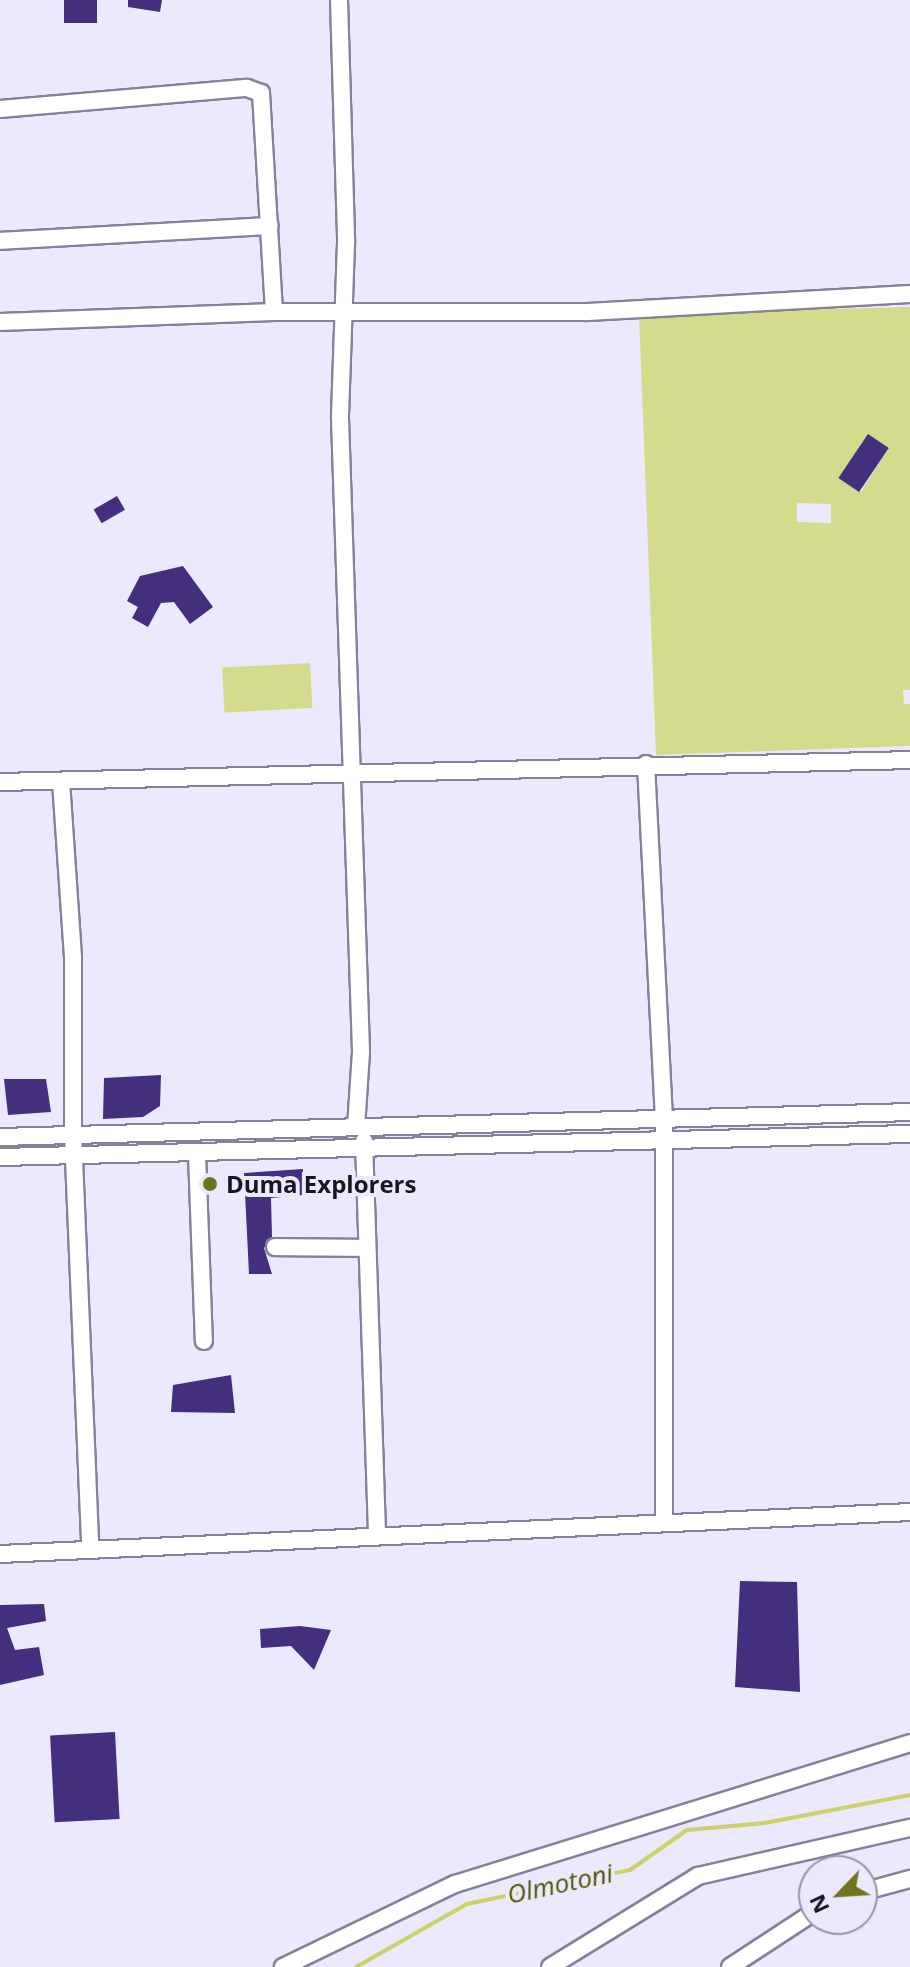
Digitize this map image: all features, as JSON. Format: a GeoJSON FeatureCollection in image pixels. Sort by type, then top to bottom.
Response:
{"type":"FeatureCollection","features":[{"type":"Feature","properties":{"kind":"street"},"geometry":{"type":"LineString","coordinates":[[339,0],[350,770],[361,1052],[360,1127],[364,1150],[377,1535]]}},
{"type":"Feature","properties":{"kind":"street"},"geometry":{"type":"LineString","coordinates":[[0,109],[256,89],[265,99],[274,312]]}},
{"type":"Feature","properties":{"kind":"street"},"geometry":{"type":"LineString","coordinates":[[0,241],[270,226]]}},
{"type":"Feature","properties":{"kind":"street"},"geometry":{"type":"LineString","coordinates":[[0,322],[274,312],[343,316],[587,312],[910,294]]}},
{"type":"Feature","properties":{"kind":"street"},"geometry":{"type":"LineString","coordinates":[[0,782],[350,770],[440,775],[646,764],[910,760]]}},
{"type":"Feature","properties":{"kind":"street"},"geometry":{"type":"LineString","coordinates":[[646,764],[664,1119],[664,1523]]}},
{"type":"Feature","properties":{"kind":"street"},"geometry":{"type":"LineString","coordinates":[[61,781],[73,958],[73,1135],[90,1549]]}},
{"type":"Feature","properties":{"kind":"street"},"geometry":{"type":"LineString","coordinates":[[0,1137],[910,1112]]}},
{"type":"Feature","properties":{"kind":"street"},"geometry":{"type":"LineString","coordinates":[[0,1157],[910,1134]]}},
{"type":"Feature","properties":{"kind":"street"},"geometry":{"type":"LineString","coordinates":[[197,1154],[204,1341]]}},
{"type":"Feature","properties":{"kind":"street"},"geometry":{"type":"LineString","coordinates":[[275,1247],[367,1248]]}},
{"type":"Feature","properties":{"kind":"street"},"geometry":{"type":"LineString","coordinates":[[0,1554],[910,1512]]}},
{"type":"Feature","properties":{"kind":"street"},"geometry":{"type":"LineString","coordinates":[[283,1967],[455,1884],[560,1856],[910,1743]]}},
{"type":"Feature","properties":{"kind":"street"},"geometry":{"type":"LineString","coordinates":[[550,1967],[698,1876],[910,1828]]}},
{"type":"Feature","properties":{"kind":"street"},"geometry":{"type":"LineString","coordinates":[[878,1888],[910,1879]]}},
{"type":"Feature","properties":{"kind":"street"},"geometry":{"type":"LineString","coordinates":[[730,1967],[798,1922]]}},
{"type":"Feature","properties":{"kind":"green space"},"geometry":{"type":"Polygon","coordinates":[[[910,307],[910,690],[903,690],[904,704],[910,704],[910,746],[656,755],[639,314],[910,307]],[[868,435],[840,479],[861,492],[888,448],[868,435]],[[797,503],[797,522],[831,523],[831,504],[797,503]]]}},
{"type":"Feature","properties":{"kind":"green space"},"geometry":{"type":"Polygon","coordinates":[[[310,663],[312,708],[224,713],[222,668],[310,663]]]}},
{"type":"Feature","properties":{"kind":"building"},"geometry":{"type":"Polygon","coordinates":[[[64,0],[97,0],[97,23],[64,23],[64,0]]]}},
{"type":"Feature","properties":{"kind":"building"},"geometry":{"type":"Polygon","coordinates":[[[128,0],[162,0],[160,12],[128,7],[128,0]]]}},
{"type":"Feature","properties":{"kind":"building"},"geometry":{"type":"Polygon","coordinates":[[[868,434],[889,448],[859,492],[838,478],[868,434]]]}},
{"type":"Feature","properties":{"kind":"building"},"geometry":{"type":"Polygon","coordinates":[[[117,496],[125,510],[102,523],[94,510],[117,496]]]}},
{"type":"Feature","properties":{"kind":"building"},"geometry":{"type":"Polygon","coordinates":[[[183,566],[213,607],[190,624],[174,602],[161,603],[148,627],[132,618],[138,607],[127,601],[140,576],[183,566]]]}},
{"type":"Feature","properties":{"kind":"building"},"geometry":{"type":"Polygon","coordinates":[[[161,1075],[160,1106],[143,1117],[103,1119],[104,1078],[161,1075]]]}},
{"type":"Feature","properties":{"kind":"building"},"geometry":{"type":"Polygon","coordinates":[[[4,1079],[46,1079],[51,1112],[8,1115],[4,1079]]]}},
{"type":"Feature","properties":{"kind":"building"},"geometry":{"type":"Polygon","coordinates":[[[303,1169],[303,1195],[271,1198],[272,1237],[264,1248],[272,1274],[249,1274],[244,1173],[303,1169]]]}},
{"type":"Feature","properties":{"kind":"building"},"geometry":{"type":"Polygon","coordinates":[[[231,1375],[235,1413],[171,1412],[173,1385],[231,1375]]]}},
{"type":"Feature","properties":{"kind":"building"},"geometry":{"type":"Polygon","coordinates":[[[740,1581],[797,1582],[800,1692],[735,1687],[740,1581]]]}},
{"type":"Feature","properties":{"kind":"building"},"geometry":{"type":"Polygon","coordinates":[[[44,1604],[46,1621],[7,1628],[15,1650],[39,1647],[44,1675],[0,1685],[0,1605],[44,1604]]]}},
{"type":"Feature","properties":{"kind":"building"},"geometry":{"type":"Polygon","coordinates":[[[300,1626],[331,1630],[314,1670],[291,1646],[261,1648],[260,1629],[300,1626]]]}},
{"type":"Feature","properties":{"kind":"building"},"geometry":{"type":"Polygon","coordinates":[[[115,1732],[120,1819],[55,1822],[50,1735],[115,1732]]]}},
{"type":"Feature","properties":{"kind":"waterway","name":"Olmotoni"},"geometry":{"type":"LineString","coordinates":[[356,1967],[467,1904],[630,1870],[687,1830],[765,1823],[910,1795]]}},
{"type":"Feature","properties":{"kind":"place","name":"Duma Explorers"},"geometry":{"type":"Point","coordinates":[210,1184]}}]}
